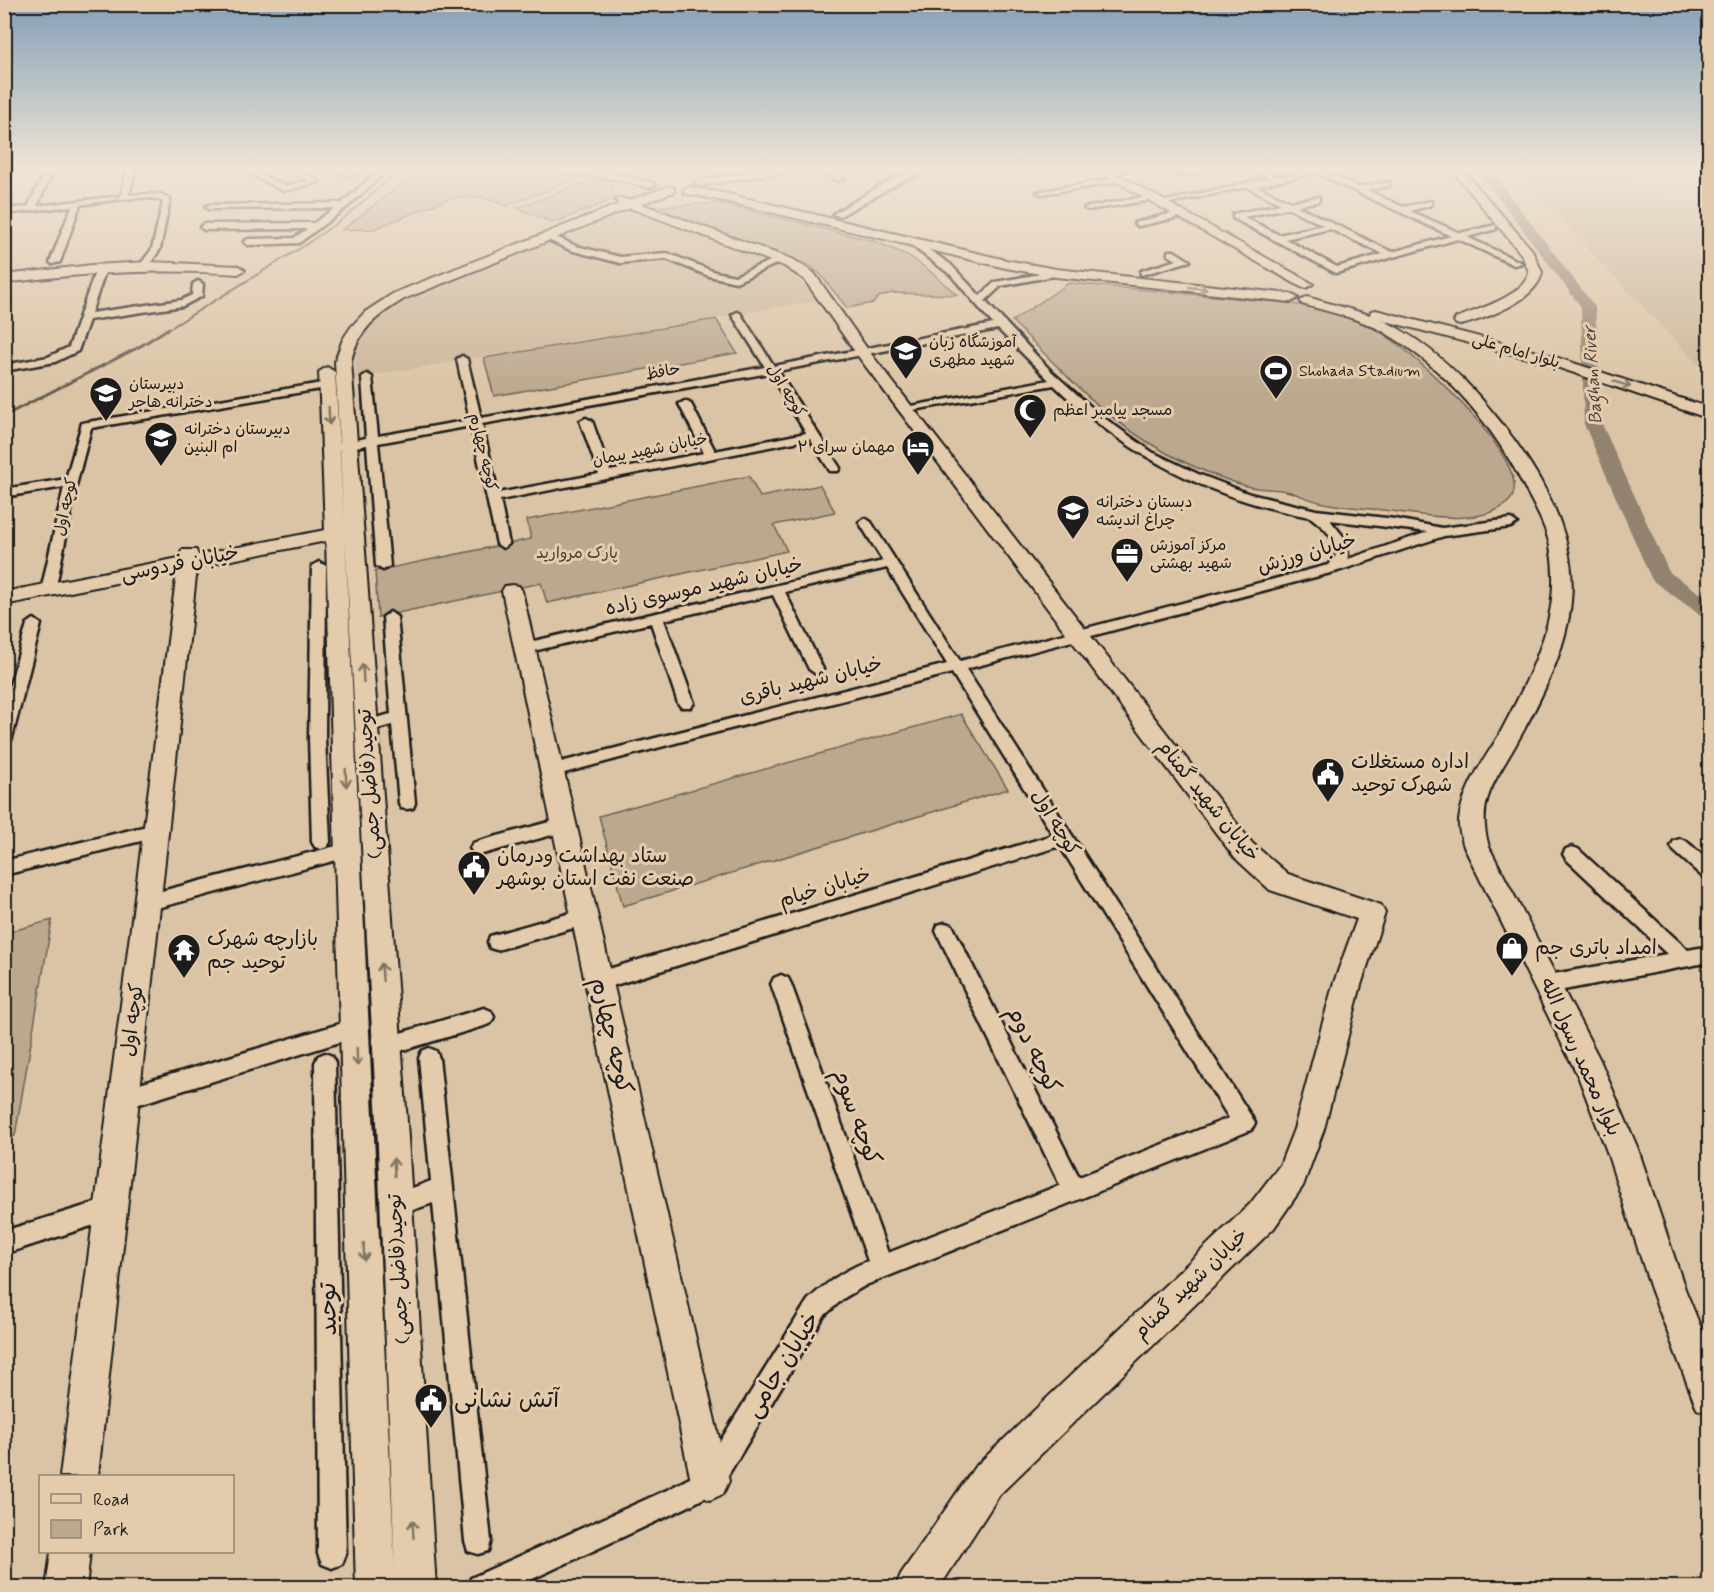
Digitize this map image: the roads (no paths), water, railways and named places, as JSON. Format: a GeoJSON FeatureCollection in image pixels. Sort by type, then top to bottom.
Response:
{"type":"FeatureCollection","features":[{"type":"Feature","properties":{"kind":"street"},"geometry":{"type":"LineString","coordinates":[[55,262],[62,243]]}},
{"type":"Feature","properties":{"kind":"street"},"geometry":{"type":"LineString","coordinates":[[145,265],[157,243]]}},
{"type":"Feature","properties":{"kind":"street","name":"توحید(فاضل جمی)"},"geometry":{"type":"LineString","coordinates":[[339,446],[343,361],[346,343],[357,326],[375,310],[399,296],[520,243]]}},
{"type":"Feature","properties":{"kind":"street","name":"توحید(فاضل جمی)"},"geometry":{"type":"LineString","coordinates":[[416,1587],[387,1046],[355,729],[339,446],[328,385],[327,363],[331,344],[343,326],[363,309],[390,293],[527,243]]}},
{"type":"Feature","properties":{"kind":"street"},"geometry":{"type":"LineString","coordinates":[[563,243],[618,259],[667,256],[712,274],[736,279],[778,259]]}},
{"type":"Feature","properties":{"kind":"street","name":"خیابان شهید گمنام"},"geometry":{"type":"LineString","coordinates":[[744,243],[800,269],[809,276],[906,410],[1243,850],[1280,882],[1372,913],[1347,985],[1309,1129],[1292,1175],[1262,1216],[987,1481],[915,1587]]}},
{"type":"Feature","properties":{"kind":"street"},"geometry":{"type":"LineString","coordinates":[[915,243],[948,267],[981,300],[1000,325],[1094,416],[1131,444],[1181,471],[1245,495],[1313,514],[1416,525],[1442,532]]}},
{"type":"Feature","properties":{"kind":"street"},"geometry":{"type":"LineString","coordinates":[[925,243],[1056,273],[1291,298],[1315,293]]}},
{"type":"Feature","properties":{"kind":"street"},"geometry":{"type":"LineString","coordinates":[[965,243],[1060,265],[1246,279]]}},
{"type":"Feature","properties":{"kind":"street"},"geometry":{"type":"LineString","coordinates":[[1221,243],[1267,269],[1284,286]]}},
{"type":"Feature","properties":{"kind":"street"},"geometry":{"type":"LineString","coordinates":[[1230,243],[1315,293]]}},
{"type":"Feature","properties":{"kind":"street"},"geometry":{"type":"LineString","coordinates":[[1288,243],[1336,270],[1434,243]]}},
{"type":"Feature","properties":{"kind":"street"},"geometry":{"type":"LineString","coordinates":[[1366,243],[1391,255]]}},
{"type":"Feature","properties":{"kind":"street"},"geometry":{"type":"LineString","coordinates":[[1476,243],[1518,263]]}},
{"type":"Feature","properties":{"kind":"street"},"geometry":{"type":"LineString","coordinates":[[1454,323],[1507,292],[1518,278],[1520,270],[1518,263],[1506,243]]}},
{"type":"Feature","properties":{"kind":"street"},"geometry":{"type":"LineString","coordinates":[[1425,354],[1419,344],[1423,338],[1515,297],[1534,279],[1534,263],[1516,243]]}},
{"type":"Feature","properties":{"kind":"street"},"geometry":{"type":"LineString","coordinates":[[1144,273],[1185,261],[1171,253]]}},
{"type":"Feature","properties":{"kind":"street"},"geometry":{"type":"LineString","coordinates":[[4,279],[101,267],[145,265],[238,270],[100,272],[4,284]]}},
{"type":"Feature","properties":{"kind":"street"},"geometry":{"type":"LineString","coordinates":[[4,368],[51,360],[70,352],[76,346],[100,272]]}},
{"type":"Feature","properties":{"kind":"street"},"geometry":{"type":"LineString","coordinates":[[981,300],[998,284],[1056,273]]}},
{"type":"Feature","properties":{"kind":"street"},"geometry":{"type":"LineString","coordinates":[[1264,281],[1315,293],[1352,298]]}},
{"type":"Feature","properties":{"kind":"street"},"geometry":{"type":"LineString","coordinates":[[86,316],[183,303],[197,296],[198,284]]}},
{"type":"Feature","properties":{"kind":"street"},"geometry":{"type":"LineString","coordinates":[[1284,286],[1283,294],[1291,298]]}},
{"type":"Feature","properties":{"kind":"street","name":"بلوار امام علی"},"geometry":{"type":"LineString","coordinates":[[1315,293],[1454,323]]}},
{"type":"Feature","properties":{"kind":"street","name":"بلوار محمد رسول الله"},"geometry":{"type":"LineString","coordinates":[[1315,293],[1371,320],[1425,354],[1470,394],[1509,443],[1529,476],[1560,548],[1563,573],[1562,604],[1555,636],[1523,710],[1480,789],[1470,822],[1477,847],[1489,872],[1590,1070],[1622,1149],[1668,1289],[1710,1396]]}},
{"type":"Feature","properties":{"kind":"street","name":"بلوار امام علی"},"geometry":{"type":"LineString","coordinates":[[1372,303],[1454,323],[1685,398],[1710,400]]}},
{"type":"Feature","properties":{"kind":"street","name":"کوچه اول"},"geometry":{"type":"LineString","coordinates":[[738,315],[834,468]]}},
{"type":"Feature","properties":{"kind":"street","name":"حافظ"},"geometry":{"type":"LineString","coordinates":[[339,446],[772,370],[1000,325]]}},
{"type":"Feature","properties":{"kind":"street","name":"کوچه چهارم"},"geometry":{"type":"LineString","coordinates":[[462,359],[503,544]]}},
{"type":"Feature","properties":{"kind":"street"},"geometry":{"type":"LineString","coordinates":[[367,377],[383,566]]}},
{"type":"Feature","properties":{"kind":"street"},"geometry":{"type":"LineString","coordinates":[[906,410],[1058,381]]}},
{"type":"Feature","properties":{"kind":"street","name":"کوچه اول"},"geometry":{"type":"LineString","coordinates":[[49,586],[86,424],[328,385]]}},
{"type":"Feature","properties":{"kind":"street","name":"بلوار امام علی"},"geometry":{"type":"LineString","coordinates":[[1685,398],[1710,414]]}},
{"type":"Feature","properties":{"kind":"street"},"geometry":{"type":"LineString","coordinates":[[685,404],[711,455]]}},
{"type":"Feature","properties":{"kind":"street"},"geometry":{"type":"LineString","coordinates":[[586,421],[606,476]]}},
{"type":"Feature","properties":{"kind":"street","name":"خیابان شهید پیمان"},"geometry":{"type":"LineString","coordinates":[[493,498],[814,435]]}},
{"type":"Feature","properties":{"kind":"street"},"geometry":{"type":"LineString","coordinates":[[4,493],[71,482]]}},
{"type":"Feature","properties":{"kind":"street"},"geometry":{"type":"LineString","coordinates":[[1313,514],[1333,529],[1343,546],[1340,563],[1333,568]]}},
{"type":"Feature","properties":{"kind":"street","name":"کوچه اول"},"geometry":{"type":"LineString","coordinates":[[865,522],[1244,1123]]}},
{"type":"Feature","properties":{"kind":"street","name":"خیابان ورزش"},"geometry":{"type":"LineString","coordinates":[[1079,636],[1333,568],[1442,532],[1511,523]]}},
{"type":"Feature","properties":{"kind":"street","name":"خیابان فردوسی"},"geometry":{"type":"LineString","coordinates":[[4,591],[49,586],[345,528]]}},
{"type":"Feature","properties":{"kind":"street","name":"کوچه اول"},"geometry":{"type":"LineString","coordinates":[[79,1475],[188,559]]}},
{"type":"Feature","properties":{"kind":"street","name":"خیابان شهید موسوی زاده"},"geometry":{"type":"LineString","coordinates":[[525,648],[892,563]]}},
{"type":"Feature","properties":{"kind":"street"},"geometry":{"type":"LineString","coordinates":[[319,566],[317,738],[321,842]]}},
{"type":"Feature","properties":{"kind":"street","name":"خیابان فردوسی"},"geometry":{"type":"LineString","coordinates":[[4,599],[49,586]]}},
{"type":"Feature","properties":{"kind":"street"},"geometry":{"type":"LineString","coordinates":[[777,590],[816,669]]}},
{"type":"Feature","properties":{"kind":"street","name":"کوچه چهارم"},"geometry":{"type":"LineString","coordinates":[[512,591],[710,1481]]}},
{"type":"Feature","properties":{"kind":"street"},"geometry":{"type":"LineString","coordinates":[[390,618],[407,803]]}},
{"type":"Feature","properties":{"kind":"street"},"geometry":{"type":"LineString","coordinates":[[656,618],[686,703]]}},
{"type":"Feature","properties":{"kind":"street"},"geometry":{"type":"LineString","coordinates":[[4,738],[34,624]]}},
{"type":"Feature","properties":{"kind":"street","name":"خیابان شهید باقری"},"geometry":{"type":"LineString","coordinates":[[553,770],[1079,636]]}},
{"type":"Feature","properties":{"kind":"street"},"geometry":{"type":"LineString","coordinates":[[317,738],[399,718]]}},
{"type":"Feature","properties":{"kind":"street","name":"توحید(فاضل جمی)"},"geometry":{"type":"LineString","coordinates":[[355,729],[348,850],[376,1587]]}},
{"type":"Feature","properties":{"kind":"street"},"geometry":{"type":"LineString","coordinates":[[479,848],[564,825]]}},
{"type":"Feature","properties":{"kind":"street"},"geometry":{"type":"LineString","coordinates":[[4,868],[155,831]]}},
{"type":"Feature","properties":{"kind":"street","name":"خیابان خیام"},"geometry":{"type":"LineString","coordinates":[[599,981],[1064,838]]}},
{"type":"Feature","properties":{"kind":"street"},"geometry":{"type":"LineString","coordinates":[[1680,846],[1710,873]]}},
{"type":"Feature","properties":{"kind":"street"},"geometry":{"type":"LineString","coordinates":[[146,903],[348,850]]}},
{"type":"Feature","properties":{"kind":"street"},"geometry":{"type":"LineString","coordinates":[[1572,854],[1685,959]]}},
{"type":"Feature","properties":{"kind":"street"},"geometry":{"type":"LineString","coordinates":[[497,942],[585,917]]}},
{"type":"Feature","properties":{"kind":"street","name":"کوچه دوم"},"geometry":{"type":"LineString","coordinates":[[945,931],[1074,1191]]}},
{"type":"Feature","properties":{"kind":"street"},"geometry":{"type":"LineString","coordinates":[[1548,984],[1710,954]]}},
{"type":"Feature","properties":{"kind":"street","name":"کوچه سوم"},"geometry":{"type":"LineString","coordinates":[[781,984],[882,1268]]}},
{"type":"Feature","properties":{"kind":"street"},"geometry":{"type":"LineString","coordinates":[[387,1046],[484,1017]]}},
{"type":"Feature","properties":{"kind":"street"},"geometry":{"type":"LineString","coordinates":[[123,1099],[356,1028]]}},
{"type":"Feature","properties":{"kind":"street"},"geometry":{"type":"LineString","coordinates":[[429,1058],[478,1541]]}},
{"type":"Feature","properties":{"kind":"street","name":"توحید"},"geometry":{"type":"LineString","coordinates":[[325,1063],[332,1554]]}},
{"type":"Feature","properties":{"kind":"street"},"geometry":{"type":"LineString","coordinates":[[360,1132],[392,1122]]}},
{"type":"Feature","properties":{"kind":"street","name":"خیابان جامی"},"geometry":{"type":"LineString","coordinates":[[481,1587],[676,1499],[710,1481],[816,1308],[851,1280],[1244,1123]]}},
{"type":"Feature","properties":{"kind":"street"},"geometry":{"type":"LineString","coordinates":[[396,1204],[442,1188]]}},
{"type":"Feature","properties":{"kind":"street"},"geometry":{"type":"LineString","coordinates":[[4,1243],[111,1209]]}},
{"type":"Feature","properties":{"kind":"street"},"geometry":{"type":"LineString","coordinates":[[328,1227],[363,1214]]}},
{"type":"Feature","properties":{"kind":"street"},"geometry":{"type":"LineString","coordinates":[[66,1587],[71,1553]]}},
{"type":"Feature","properties":{"kind":"waterway"},"geometry":{"type":"LineString","coordinates":[[167,330],[308,243]]}},
{"type":"Feature","properties":{"kind":"waterway","name":"Baghan River"},"geometry":{"type":"LineString","coordinates":[[1540,243],[1588,307],[1593,424],[1660,576],[1710,611]]}},
{"type":"Feature","properties":{"kind":"waterway"},"geometry":{"type":"LineString","coordinates":[[4,416],[139,347],[169,328]]}},
{"type":"Feature","properties":{"kind":"place","name":"آموزشگاه زبان شهید مطهری"},"geometry":{"type":"Point","coordinates":[906,380]}},
{"type":"Feature","properties":{"kind":"place","name":"Shohada Stadium"},"geometry":{"type":"Point","coordinates":[1276,400]}},
{"type":"Feature","properties":{"kind":"place","name":"دبیرستان دخترانه هاجر"},"geometry":{"type":"Point","coordinates":[106,422]}},
{"type":"Feature","properties":{"kind":"place","name":"مسجد پیامبر اعظم"},"geometry":{"type":"Point","coordinates":[1030,439]}},
{"type":"Feature","properties":{"kind":"place","name":"دبیرستان دخترانه ام البنین"},"geometry":{"type":"Point","coordinates":[161,467]}},
{"type":"Feature","properties":{"kind":"place","name":"مهمان سرای ۲"},"geometry":{"type":"Point","coordinates":[918,476]}},
{"type":"Feature","properties":{"kind":"place","name":"دبستان دخترانه چراغ اندیشه"},"geometry":{"type":"Point","coordinates":[1073,540]}},
{"type":"Feature","properties":{"kind":"place","name":"مرکز آموزش شهید بهشتی"},"geometry":{"type":"Point","coordinates":[1127,583]}},
{"type":"Feature","properties":{"kind":"place","name":"اداره مستغلات شهرک توحید"},"geometry":{"type":"Point","coordinates":[1328,803]}},
{"type":"Feature","properties":{"kind":"place","name":"ستاد بهداشت ودرمان صنعت نفت استان بوشهر"},"geometry":{"type":"Point","coordinates":[474,896]}},
{"type":"Feature","properties":{"kind":"place","name":"امداد باتری جم"},"geometry":{"type":"Point","coordinates":[1512,977]}},
{"type":"Feature","properties":{"kind":"place","name":"بازارچه شهرک توحید جم"},"geometry":{"type":"Point","coordinates":[184,979]}},
{"type":"Feature","properties":{"kind":"place","name":"آتش نشانی"},"geometry":{"type":"Point","coordinates":[431,1429]}},
{"type":"Feature","properties":{"kind":"park label","name":"پارک مروارید"},"geometry":{"type":"Point","coordinates":[577,553]}}]}
